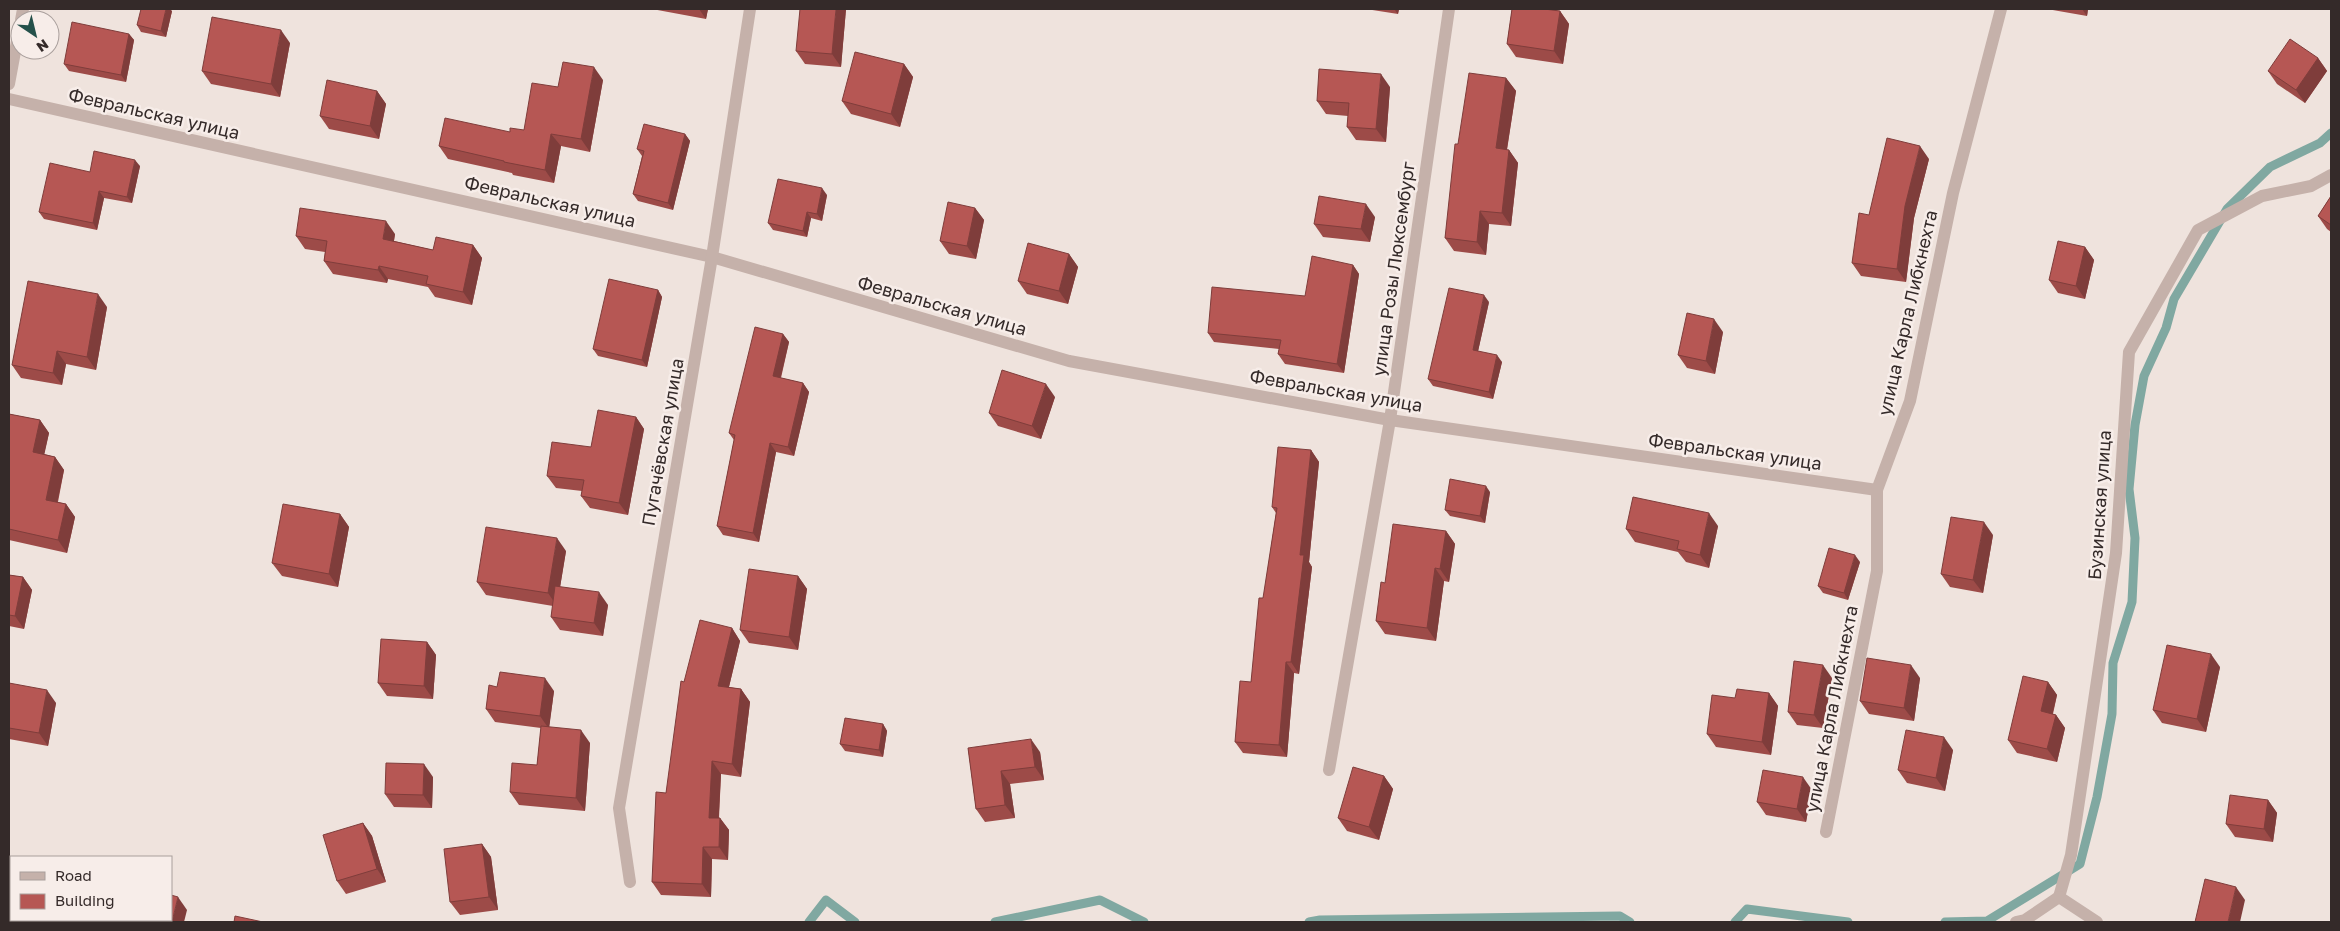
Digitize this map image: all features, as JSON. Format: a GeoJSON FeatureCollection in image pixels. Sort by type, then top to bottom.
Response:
{"type":"FeatureCollection","features":[{"type":"Feature","properties":{"kind":"street","name":"Пугачёвская улица"},"geometry":{"type":"LineString","coordinates":[[630,882],[619,808],[712,257],[750,9]]}},
{"type":"Feature","properties":{"kind":"street","name":"улица Розы Люксембург"},"geometry":{"type":"LineString","coordinates":[[1329,770],[1390,420],[1449,9]]}},
{"type":"Feature","properties":{"kind":"street","name":"улица Карла Либкнехта"},"geometry":{"type":"LineString","coordinates":[[1826,832],[1877,571],[1877,490],[1910,401],[1953,193],[2001,9]]}},
{"type":"Feature","properties":{"kind":"street"},"geometry":{"type":"LineString","coordinates":[[9,84],[13,60]]}},
{"type":"Feature","properties":{"kind":"street","name":"Февральская улица"},"geometry":{"type":"LineString","coordinates":[[9,99],[712,257],[1069,361],[1390,420],[1877,490]]}},
{"type":"Feature","properties":{"kind":"street","name":"Бузинская улица"},"geometry":{"type":"LineString","coordinates":[[2059,897],[2071,854],[2116,553],[2128,352],[2198,230],[2262,196],[2311,186],[2331,175]]}},
{"type":"Feature","properties":{"kind":"street"},"geometry":{"type":"LineString","coordinates":[[2016,922],[2025,920],[2059,897],[2096,922]]}},
{"type":"Feature","properties":{"kind":"building"},"geometry":{"type":"Polygon","coordinates":[[[141,9],[166,9],[161,31],[137,25],[141,9]]]}},
{"type":"Feature","properties":{"kind":"building"},"geometry":{"type":"Polygon","coordinates":[[[800,9],[836,9],[832,54],[796,51],[800,9]]]}},
{"type":"Feature","properties":{"kind":"building"},"geometry":{"type":"Polygon","coordinates":[[[1512,9],[1560,11],[1554,51],[1507,44],[1512,9]]]}},
{"type":"Feature","properties":{"kind":"building"},"geometry":{"type":"Polygon","coordinates":[[[212,17],[281,30],[271,84],[202,71],[212,17]]]}},
{"type":"Feature","properties":{"kind":"building"},"geometry":{"type":"Polygon","coordinates":[[[72,22],[129,34],[121,75],[64,64],[72,22]]]}},
{"type":"Feature","properties":{"kind":"building"},"geometry":{"type":"Polygon","coordinates":[[[2290,39],[2318,58],[2296,90],[2268,71],[2290,39]]]}},
{"type":"Feature","properties":{"kind":"building"},"geometry":{"type":"Polygon","coordinates":[[[855,52],[904,64],[891,114],[842,101],[855,52]]]}},
{"type":"Feature","properties":{"kind":"building"},"geometry":{"type":"Polygon","coordinates":[[[563,62],[594,67],[581,139],[551,134],[545,170],[439,146],[445,118],[510,132],[510,128],[524,130],[532,83],[558,87],[563,62]]]}},
{"type":"Feature","properties":{"kind":"building"},"geometry":{"type":"Polygon","coordinates":[[[1319,69],[1381,74],[1376,129],[1347,127],[1349,103],[1317,101],[1319,69]]]}},
{"type":"Feature","properties":{"kind":"building"},"geometry":{"type":"Polygon","coordinates":[[[1469,73],[1506,78],[1496,148],[1509,150],[1502,213],[1480,211],[1477,242],[1445,238],[1455,144],[1458,144],[1469,73]]]}},
{"type":"Feature","properties":{"kind":"building"},"geometry":{"type":"Polygon","coordinates":[[[327,80],[377,91],[370,126],[320,116],[327,80]]]}},
{"type":"Feature","properties":{"kind":"building"},"geometry":{"type":"Polygon","coordinates":[[[644,124],[685,134],[668,203],[633,194],[644,151],[637,149],[644,124]]]}},
{"type":"Feature","properties":{"kind":"building"},"geometry":{"type":"Polygon","coordinates":[[[1887,138],[1920,146],[1905,206],[1897,269],[1852,263],[1859,213],[1869,215],[1887,138]]]}},
{"type":"Feature","properties":{"kind":"building"},"geometry":{"type":"Polygon","coordinates":[[[94,151],[135,160],[127,197],[99,191],[93,223],[39,212],[50,163],[90,172],[94,151]]]}},
{"type":"Feature","properties":{"kind":"building"},"geometry":{"type":"Polygon","coordinates":[[[778,179],[822,188],[817,214],[807,212],[803,231],[768,223],[778,179]]]}},
{"type":"Feature","properties":{"kind":"building"},"geometry":{"type":"Polygon","coordinates":[[[1319,196],[1366,204],[1361,229],[1314,224],[1319,196]]]}},
{"type":"Feature","properties":{"kind":"building"},"geometry":{"type":"Polygon","coordinates":[[[2331,196],[2331,225],[2318,216],[2331,196]]]}},
{"type":"Feature","properties":{"kind":"building"},"geometry":{"type":"Polygon","coordinates":[[[948,202],[975,208],[967,246],[940,241],[948,202]]]}},
{"type":"Feature","properties":{"kind":"building"},"geometry":{"type":"Polygon","coordinates":[[[300,208],[386,221],[383,239],[433,250],[436,237],[473,245],[463,292],[426,284],[428,276],[379,266],[378,270],[324,261],[327,241],[296,236],[300,208]]]}},
{"type":"Feature","properties":{"kind":"building"},"geometry":{"type":"Polygon","coordinates":[[[2058,241],[2085,247],[2076,286],[2049,280],[2058,241]]]}},
{"type":"Feature","properties":{"kind":"building"},"geometry":{"type":"Polygon","coordinates":[[[1028,243],[1069,254],[1059,291],[1018,281],[1028,243]]]}},
{"type":"Feature","properties":{"kind":"building"},"geometry":{"type":"Polygon","coordinates":[[[1312,256],[1353,265],[1337,364],[1278,354],[1281,340],[1208,333],[1212,287],[1305,296],[1312,256]]]}},
{"type":"Feature","properties":{"kind":"building"},"geometry":{"type":"Polygon","coordinates":[[[609,279],[658,290],[642,360],[593,349],[609,279]]]}},
{"type":"Feature","properties":{"kind":"building"},"geometry":{"type":"Polygon","coordinates":[[[28,281],[98,294],[87,357],[57,351],[53,373],[12,365],[28,281]]]}},
{"type":"Feature","properties":{"kind":"building"},"geometry":{"type":"Polygon","coordinates":[[[1449,288],[1484,295],[1473,350],[1497,355],[1489,392],[1428,379],[1449,288]]]}},
{"type":"Feature","properties":{"kind":"building"},"geometry":{"type":"Polygon","coordinates":[[[1687,313],[1714,319],[1706,361],[1678,355],[1687,313]]]}},
{"type":"Feature","properties":{"kind":"building"},"geometry":{"type":"Polygon","coordinates":[[[755,327],[783,334],[773,376],[803,383],[788,447],[770,443],[753,533],[717,526],[735,435],[729,433],[755,327]]]}},
{"type":"Feature","properties":{"kind":"building"},"geometry":{"type":"Polygon","coordinates":[[[1002,370],[1046,384],[1032,426],[989,413],[1002,370]]]}},
{"type":"Feature","properties":{"kind":"building"},"geometry":{"type":"Polygon","coordinates":[[[598,410],[636,417],[619,503],[581,496],[584,480],[547,476],[552,442],[591,447],[598,410]]]}},
{"type":"Feature","properties":{"kind":"building"},"geometry":{"type":"Polygon","coordinates":[[[9,414],[40,420],[33,452],[55,457],[46,500],[66,504],[58,540],[9,529],[9,414]]]}},
{"type":"Feature","properties":{"kind":"building"},"geometry":{"type":"Polygon","coordinates":[[[1278,447],[1311,450],[1300,555],[1304,555],[1291,662],[1286,662],[1279,745],[1235,742],[1240,681],[1251,682],[1259,598],[1263,598],[1277,508],[1272,507],[1278,447]]]}},
{"type":"Feature","properties":{"kind":"building"},"geometry":{"type":"Polygon","coordinates":[[[1450,479],[1486,486],[1480,516],[1445,510],[1450,479]]]}},
{"type":"Feature","properties":{"kind":"building"},"geometry":{"type":"Polygon","coordinates":[[[1633,497],[1709,513],[1700,555],[1677,549],[1679,541],[1626,529],[1633,497]]]}},
{"type":"Feature","properties":{"kind":"building"},"geometry":{"type":"Polygon","coordinates":[[[283,504],[340,514],[329,574],[272,563],[283,504]]]}},
{"type":"Feature","properties":{"kind":"building"},"geometry":{"type":"Polygon","coordinates":[[[1951,517],[1984,522],[1973,580],[1941,574],[1951,517]]]}},
{"type":"Feature","properties":{"kind":"building"},"geometry":{"type":"Polygon","coordinates":[[[1393,524],[1446,531],[1440,569],[1435,568],[1427,628],[1376,621],[1381,582],[1385,583],[1393,524]]]}},
{"type":"Feature","properties":{"kind":"building"},"geometry":{"type":"Polygon","coordinates":[[[486,527],[557,538],[548,593],[477,582],[486,527]]]}},
{"type":"Feature","properties":{"kind":"building"},"geometry":{"type":"Polygon","coordinates":[[[1829,548],[1855,555],[1844,593],[1818,586],[1829,548]]]}},
{"type":"Feature","properties":{"kind":"building"},"geometry":{"type":"Polygon","coordinates":[[[749,569],[798,576],[789,637],[740,630],[749,569]]]}},
{"type":"Feature","properties":{"kind":"building"},"geometry":{"type":"Polygon","coordinates":[[[9,575],[23,577],[15,616],[9,615],[9,575]]]}},
{"type":"Feature","properties":{"kind":"building"},"geometry":{"type":"Polygon","coordinates":[[[555,586],[599,592],[594,623],[551,617],[555,586]]]}},
{"type":"Feature","properties":{"kind":"building"},"geometry":{"type":"Polygon","coordinates":[[[700,620],[732,628],[718,686],[741,689],[732,764],[712,761],[709,818],[720,818],[719,847],[703,847],[702,884],[652,882],[656,792],[666,793],[681,681],[684,682],[700,620]]]}},
{"type":"Feature","properties":{"kind":"building"},"geometry":{"type":"Polygon","coordinates":[[[381,639],[427,642],[424,686],[378,683],[381,639]]]}},
{"type":"Feature","properties":{"kind":"building"},"geometry":{"type":"Polygon","coordinates":[[[2167,645],[2211,654],[2197,719],[2153,710],[2167,645]]]}},
{"type":"Feature","properties":{"kind":"building"},"geometry":{"type":"Polygon","coordinates":[[[1867,658],[1911,665],[1904,708],[1860,701],[1867,658]]]}},
{"type":"Feature","properties":{"kind":"building"},"geometry":{"type":"Polygon","coordinates":[[[1794,661],[1823,665],[1814,715],[1788,712],[1794,661]]]}},
{"type":"Feature","properties":{"kind":"building"},"geometry":{"type":"Polygon","coordinates":[[[500,672],[545,678],[540,716],[486,709],[489,685],[497,687],[500,672]]]}},
{"type":"Feature","properties":{"kind":"building"},"geometry":{"type":"Polygon","coordinates":[[[2023,676],[2048,682],[2041,711],[2056,715],[2047,749],[2008,740],[2023,676]]]}},
{"type":"Feature","properties":{"kind":"building"},"geometry":{"type":"Polygon","coordinates":[[[9,683],[47,690],[39,733],[9,728],[9,683]]]}},
{"type":"Feature","properties":{"kind":"building"},"geometry":{"type":"Polygon","coordinates":[[[1737,689],[1769,693],[1762,742],[1707,734],[1712,695],[1735,698],[1737,689]]]}},
{"type":"Feature","properties":{"kind":"building"},"geometry":{"type":"Polygon","coordinates":[[[845,718],[883,724],[879,750],[840,744],[845,718]]]}},
{"type":"Feature","properties":{"kind":"building"},"geometry":{"type":"Polygon","coordinates":[[[541,726],[581,730],[576,798],[510,792],[512,763],[537,765],[541,726]]]}},
{"type":"Feature","properties":{"kind":"building"},"geometry":{"type":"Polygon","coordinates":[[[1906,730],[1944,737],[1936,778],[1898,770],[1906,730]]]}},
{"type":"Feature","properties":{"kind":"building"},"geometry":{"type":"Polygon","coordinates":[[[1031,739],[1035,767],[1001,771],[1005,805],[976,809],[968,748],[1031,739]]]}},
{"type":"Feature","properties":{"kind":"building"},"geometry":{"type":"Polygon","coordinates":[[[386,763],[424,764],[423,795],[385,794],[386,763]]]}},
{"type":"Feature","properties":{"kind":"building"},"geometry":{"type":"Polygon","coordinates":[[[1353,767],[1384,776],[1369,827],[1338,818],[1353,767]]]}},
{"type":"Feature","properties":{"kind":"building"},"geometry":{"type":"Polygon","coordinates":[[[1763,770],[1803,777],[1797,809],[1757,802],[1763,770]]]}},
{"type":"Feature","properties":{"kind":"building"},"geometry":{"type":"Polygon","coordinates":[[[2230,795],[2268,800],[2264,829],[2226,824],[2230,795]]]}},
{"type":"Feature","properties":{"kind":"building"},"geometry":{"type":"Polygon","coordinates":[[[363,823],[377,869],[337,881],[323,835],[363,823]]]}},
{"type":"Feature","properties":{"kind":"building"},"geometry":{"type":"Polygon","coordinates":[[[482,844],[489,897],[450,902],[444,849],[482,844]]]}},
{"type":"Feature","properties":{"kind":"building"},"geometry":{"type":"Polygon","coordinates":[[[2205,879],[2236,887],[2228,922],[2195,922],[2205,879]]]}},
{"type":"Feature","properties":{"kind":"building"},"geometry":{"type":"Polygon","coordinates":[[[172,895],[178,897],[172,922],[84,922],[172,921],[172,895]]]}},
{"type":"Feature","properties":{"kind":"building"},"geometry":{"type":"Polygon","coordinates":[[[235,916],[263,922],[234,922],[235,916]]]}},
{"type":"Feature","properties":{"kind":"waterway"},"geometry":{"type":"LineString","coordinates":[[1945,922],[1987,921],[2080,864],[2097,797],[2112,714],[2113,663],[2132,602],[2135,538],[2129,489],[2135,425],[2144,376],[2166,328],[2174,299],[2227,209],[2270,167],[2320,143],[2331,133]]}},
{"type":"Feature","properties":{"kind":"waterway"},"geometry":{"type":"LineString","coordinates":[[809,922],[826,900],[855,922]]}},
{"type":"Feature","properties":{"kind":"waterway"},"geometry":{"type":"LineString","coordinates":[[995,922],[1100,900],[1144,922]]}},
{"type":"Feature","properties":{"kind":"waterway"},"geometry":{"type":"LineString","coordinates":[[1735,922],[1747,909],[1848,922]]}},
{"type":"Feature","properties":{"kind":"waterway"},"geometry":{"type":"LineString","coordinates":[[1309,922],[1320,920],[1620,916],[1630,922]]}}]}
